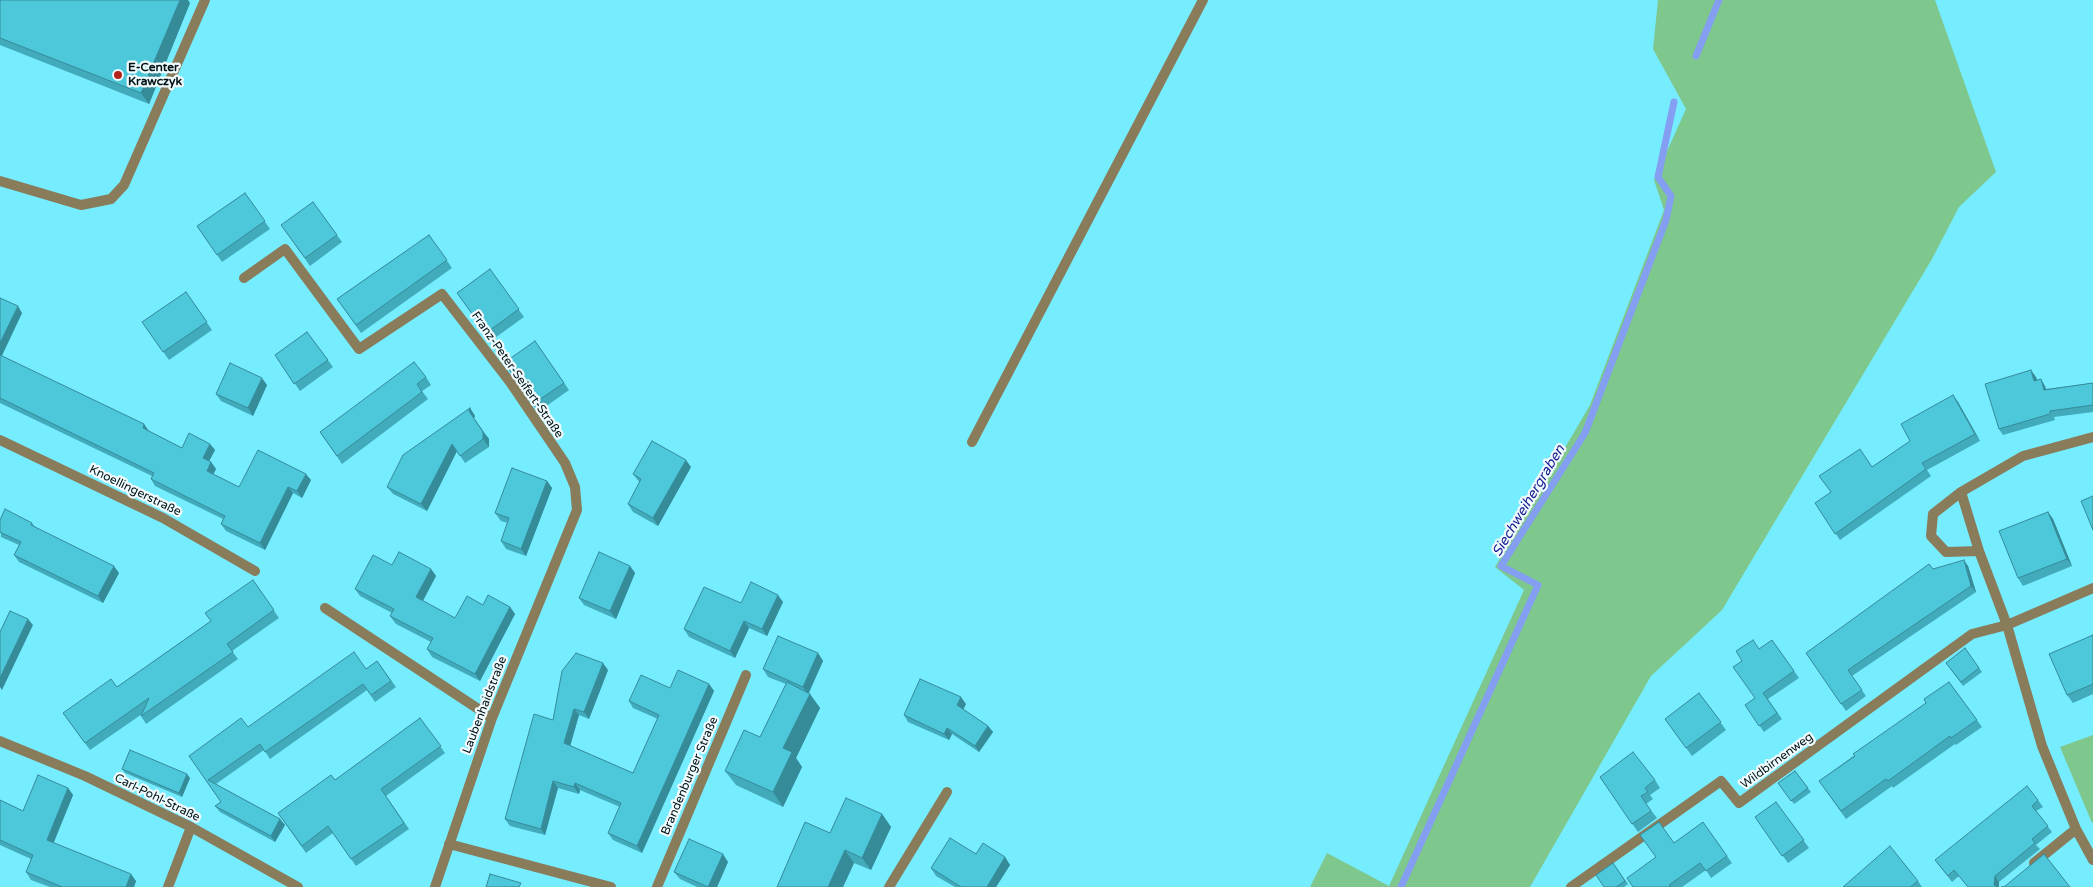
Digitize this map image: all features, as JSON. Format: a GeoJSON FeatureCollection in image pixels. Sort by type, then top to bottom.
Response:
{"type":"FeatureCollection","features":[{"type":"Feature","properties":{"kind":"street"},"geometry":{"type":"LineString","coordinates":[[0,182],[81,206],[110,199],[124,186],[205,0]]}},
{"type":"Feature","properties":{"kind":"street"},"geometry":{"type":"LineString","coordinates":[[972,442],[1203,0]]}},
{"type":"Feature","properties":{"kind":"street","name":"Franz-Peter-Seifert-Straße"},"geometry":{"type":"LineString","coordinates":[[244,278],[285,250],[359,350],[442,294],[510,382],[565,464],[575,487],[577,510],[567,534]]}},
{"type":"Feature","properties":{"kind":"street"},"geometry":{"type":"LineString","coordinates":[[1979,551],[1946,552],[1931,536],[1933,514],[1961,492],[2023,456],[2093,437]]}},
{"type":"Feature","properties":{"kind":"street","name":"Knoellingerstraße"},"geometry":{"type":"LineString","coordinates":[[0,440],[163,518],[255,571]]}},
{"type":"Feature","properties":{"kind":"street"},"geometry":{"type":"LineString","coordinates":[[1961,492],[1979,551],[2007,625],[2042,746],[2076,829],[2093,860]]}},
{"type":"Feature","properties":{"kind":"street","name":"Laubenhaidstraße"},"geometry":{"type":"LineString","coordinates":[[435,887],[492,718],[567,534]]}},
{"type":"Feature","properties":{"kind":"street","name":"Wildbirnenweg"},"geometry":{"type":"LineString","coordinates":[[1571,887],[1721,781],[1739,803],[1972,634],[2007,625],[2093,588]]}},
{"type":"Feature","properties":{"kind":"street"},"geometry":{"type":"LineString","coordinates":[[325,608],[492,718]]}},
{"type":"Feature","properties":{"kind":"street","name":"Brandenburger Straße"},"geometry":{"type":"LineString","coordinates":[[656,887],[746,675]]}},
{"type":"Feature","properties":{"kind":"street","name":"Carl-Pohl-Straße"},"geometry":{"type":"LineString","coordinates":[[0,741],[85,776],[190,827],[298,887]]}},
{"type":"Feature","properties":{"kind":"street"},"geometry":{"type":"LineString","coordinates":[[889,887],[947,792]]}},
{"type":"Feature","properties":{"kind":"street"},"geometry":{"type":"LineString","coordinates":[[168,887],[190,827]]}},
{"type":"Feature","properties":{"kind":"street"},"geometry":{"type":"LineString","coordinates":[[2025,870],[2076,829]]}},
{"type":"Feature","properties":{"kind":"street"},"geometry":{"type":"LineString","coordinates":[[449,844],[611,887]]}},
{"type":"Feature","properties":{"kind":"green space"},"geometry":{"type":"Polygon","coordinates":[[[1658,0],[1935,0],[1996,172],[1959,207],[1932,259],[1722,610],[1651,676],[1530,887],[1310,887],[1327,853],[1389,886],[1524,590],[1495,567],[1590,405],[1664,210],[1654,180],[1686,109],[1653,49],[1658,0]]]}},
{"type":"Feature","properties":{"kind":"green space"},"geometry":{"type":"Polygon","coordinates":[[[2093,735],[2093,822],[2092,823],[2060,747],[2093,735]]]}},
{"type":"Feature","properties":{"kind":"building","name":"E-Center Krawczyk"},"geometry":{"type":"Polygon","coordinates":[[[0,0],[180,0],[141,93],[0,38],[0,0]]]}},
{"type":"Feature","properties":{"kind":"building"},"geometry":{"type":"Polygon","coordinates":[[[245,193],[265,221],[217,255],[197,226],[245,193]]]}},
{"type":"Feature","properties":{"kind":"building"},"geometry":{"type":"Polygon","coordinates":[[[313,202],[337,235],[305,258],[281,225],[313,202]]]}},
{"type":"Feature","properties":{"kind":"building"},"geometry":{"type":"Polygon","coordinates":[[[429,235],[447,260],[356,325],[337,299],[429,235]]]}},
{"type":"Feature","properties":{"kind":"building"},"geometry":{"type":"Polygon","coordinates":[[[490,269],[519,309],[486,333],[457,293],[490,269]]]}},
{"type":"Feature","properties":{"kind":"building"},"geometry":{"type":"Polygon","coordinates":[[[186,292],[207,322],[163,352],[142,322],[186,292]]]}},
{"type":"Feature","properties":{"kind":"building"},"geometry":{"type":"Polygon","coordinates":[[[0,298],[18,306],[0,343],[0,298]]]}},
{"type":"Feature","properties":{"kind":"building"},"geometry":{"type":"Polygon","coordinates":[[[307,332],[328,360],[294,384],[275,355],[307,332]]]}},
{"type":"Feature","properties":{"kind":"building"},"geometry":{"type":"Polygon","coordinates":[[[535,341],[564,383],[533,404],[508,368],[508,360],[535,341]]]}},
{"type":"Feature","properties":{"kind":"building"},"geometry":{"type":"Polygon","coordinates":[[[0,355],[144,424],[143,428],[182,448],[189,433],[210,444],[203,458],[211,462],[207,471],[239,487],[258,450],[306,474],[297,491],[288,487],[260,543],[221,524],[225,516],[151,479],[154,473],[0,398],[0,355]]]}},
{"type":"Feature","properties":{"kind":"building"},"geometry":{"type":"Polygon","coordinates":[[[414,362],[426,377],[417,384],[422,392],[337,456],[320,432],[414,362]]]}},
{"type":"Feature","properties":{"kind":"building"},"geometry":{"type":"Polygon","coordinates":[[[230,363],[262,378],[248,408],[216,394],[230,363]]]}},
{"type":"Feature","properties":{"kind":"building"},"geometry":{"type":"Polygon","coordinates":[[[2031,370],[2034,381],[2041,379],[2044,390],[2093,383],[2093,405],[2050,411],[2050,414],[1999,429],[1985,384],[2031,370]]]}},
{"type":"Feature","properties":{"kind":"building"},"geometry":{"type":"Polygon","coordinates":[[[1953,395],[1975,434],[1922,463],[1926,469],[1835,534],[1815,503],[1831,492],[1819,476],[1860,449],[1872,467],[1910,441],[1901,424],[1953,395]]]}},
{"type":"Feature","properties":{"kind":"building"},"geometry":{"type":"Polygon","coordinates":[[[470,408],[469,411],[483,432],[483,439],[460,456],[452,444],[421,504],[387,487],[403,455],[470,408]]]}},
{"type":"Feature","properties":{"kind":"building"},"geometry":{"type":"Polygon","coordinates":[[[652,441],[686,460],[653,518],[628,504],[641,479],[633,474],[652,441]]]}},
{"type":"Feature","properties":{"kind":"building"},"geometry":{"type":"Polygon","coordinates":[[[512,468],[547,481],[521,549],[501,541],[509,518],[495,513],[512,468]]]}},
{"type":"Feature","properties":{"kind":"building"},"geometry":{"type":"Polygon","coordinates":[[[2093,496],[2093,530],[2081,501],[2093,496]]]}},
{"type":"Feature","properties":{"kind":"building"},"geometry":{"type":"Polygon","coordinates":[[[5,509],[32,523],[31,525],[114,566],[98,596],[14,555],[21,542],[0,532],[0,520],[5,509]]]}},
{"type":"Feature","properties":{"kind":"building"},"geometry":{"type":"Polygon","coordinates":[[[2048,512],[2067,559],[2018,578],[1999,531],[2048,512]]]}},
{"type":"Feature","properties":{"kind":"building"},"geometry":{"type":"Polygon","coordinates":[[[399,552],[431,569],[416,597],[455,618],[467,596],[483,605],[488,595],[510,607],[475,674],[427,649],[433,638],[390,616],[394,609],[355,589],[373,555],[392,565],[399,552]]]}},
{"type":"Feature","properties":{"kind":"building"},"geometry":{"type":"Polygon","coordinates":[[[599,552],[630,566],[610,611],[579,598],[599,552]]]}},
{"type":"Feature","properties":{"kind":"building"},"geometry":{"type":"Polygon","coordinates":[[[1964,560],[1971,586],[1848,670],[1862,690],[1841,704],[1806,653],[1929,564],[1933,569],[1964,560]]]}},
{"type":"Feature","properties":{"kind":"building"},"geometry":{"type":"Polygon","coordinates":[[[253,580],[274,610],[227,644],[233,652],[141,716],[149,698],[85,743],[63,713],[111,679],[117,687],[211,621],[205,613],[253,580]]]}},
{"type":"Feature","properties":{"kind":"building"},"geometry":{"type":"Polygon","coordinates":[[[751,582],[778,595],[762,629],[744,621],[730,651],[684,629],[704,587],[741,603],[751,582]]]}},
{"type":"Feature","properties":{"kind":"building"},"geometry":{"type":"Polygon","coordinates":[[[10,611],[28,619],[0,678],[0,632],[10,611]]]}},
{"type":"Feature","properties":{"kind":"building"},"geometry":{"type":"Polygon","coordinates":[[[2093,635],[2093,684],[2067,695],[2049,654],[2093,635]]]}},
{"type":"Feature","properties":{"kind":"building"},"geometry":{"type":"Polygon","coordinates":[[[778,636],[818,653],[803,687],[763,669],[778,636]]]}},
{"type":"Feature","properties":{"kind":"building"},"geometry":{"type":"Polygon","coordinates":[[[1753,640],[1759,649],[1772,640],[1794,671],[1763,693],[1777,713],[1759,726],[1745,705],[1755,698],[1733,667],[1742,661],[1736,651],[1753,640]]]}},
{"type":"Feature","properties":{"kind":"building"},"geometry":{"type":"Polygon","coordinates":[[[1965,648],[1979,668],[1961,682],[1946,663],[1965,648]]]}},
{"type":"Feature","properties":{"kind":"building"},"geometry":{"type":"Polygon","coordinates":[[[354,652],[366,669],[377,661],[391,681],[371,695],[363,684],[265,752],[260,744],[208,780],[280,819],[271,836],[215,806],[221,802],[189,756],[241,718],[248,727],[354,652]]]}},
{"type":"Feature","properties":{"kind":"building"},"geometry":{"type":"Polygon","coordinates":[[[576,653],[603,663],[584,712],[574,709],[564,743],[633,773],[659,715],[629,701],[641,675],[670,688],[678,670],[709,684],[637,846],[608,833],[621,803],[575,783],[574,787],[553,781],[541,829],[505,819],[534,714],[553,720],[562,671],[576,653]]]}},
{"type":"Feature","properties":{"kind":"building"},"geometry":{"type":"Polygon","coordinates":[[[920,679],[961,697],[957,705],[988,726],[975,746],[947,728],[944,734],[904,715],[920,679]]]}},
{"type":"Feature","properties":{"kind":"building"},"geometry":{"type":"Polygon","coordinates":[[[787,682],[810,694],[783,748],[792,752],[773,792],[725,771],[744,730],[760,737],[787,682]]]}},
{"type":"Feature","properties":{"kind":"building"},"geometry":{"type":"Polygon","coordinates":[[[1949,682],[1977,720],[1951,738],[1950,736],[1888,781],[1886,779],[1841,811],[1819,781],[1855,756],[1853,754],[1926,703],[1924,699],[1949,682]]]}},
{"type":"Feature","properties":{"kind":"building"},"geometry":{"type":"Polygon","coordinates":[[[1699,693],[1721,722],[1686,748],[1665,719],[1699,693]]]}},
{"type":"Feature","properties":{"kind":"building"},"geometry":{"type":"Polygon","coordinates":[[[420,718],[441,746],[381,789],[404,823],[351,859],[328,826],[302,846],[278,813],[331,775],[335,780],[420,718]]]}},
{"type":"Feature","properties":{"kind":"building"},"geometry":{"type":"Polygon","coordinates":[[[130,750],[187,774],[179,793],[122,769],[130,750]]]}},
{"type":"Feature","properties":{"kind":"building"},"geometry":{"type":"Polygon","coordinates":[[[1633,752],[1655,780],[1645,788],[1648,792],[1641,796],[1651,811],[1632,824],[1600,777],[1633,752]]]}},
{"type":"Feature","properties":{"kind":"building"},"geometry":{"type":"Polygon","coordinates":[[[1795,771],[1808,788],[1791,801],[1778,783],[1795,771]]]}},
{"type":"Feature","properties":{"kind":"building"},"geometry":{"type":"Polygon","coordinates":[[[38,775],[68,788],[47,840],[131,874],[126,887],[62,887],[26,872],[33,855],[0,840],[0,800],[23,811],[38,775]]]}},
{"type":"Feature","properties":{"kind":"building"},"geometry":{"type":"Polygon","coordinates":[[[2027,786],[2038,800],[2032,806],[2048,826],[2032,839],[2035,843],[1995,876],[1994,885],[1997,887],[1968,887],[1954,870],[1948,876],[1935,860],[2027,786]]]}},
{"type":"Feature","properties":{"kind":"building"},"geometry":{"type":"Polygon","coordinates":[[[846,798],[882,814],[862,858],[845,850],[828,887],[777,887],[805,822],[830,833],[846,798]]]}},
{"type":"Feature","properties":{"kind":"building"},"geometry":{"type":"Polygon","coordinates":[[[1776,802],[1804,840],[1782,856],[1755,817],[1776,802]]]}},
{"type":"Feature","properties":{"kind":"building"},"geometry":{"type":"Polygon","coordinates":[[[1659,822],[1674,843],[1703,822],[1727,856],[1706,871],[1700,863],[1669,885],[1671,887],[1633,887],[1627,878],[1656,857],[1640,835],[1659,822]]]}},
{"type":"Feature","properties":{"kind":"building"},"geometry":{"type":"Polygon","coordinates":[[[950,838],[976,854],[983,843],[1005,857],[987,887],[961,887],[931,868],[950,838]]]}},
{"type":"Feature","properties":{"kind":"building"},"geometry":{"type":"Polygon","coordinates":[[[689,839],[723,854],[708,887],[674,872],[689,839]]]}},
{"type":"Feature","properties":{"kind":"building"},"geometry":{"type":"Polygon","coordinates":[[[1890,846],[1918,881],[1910,887],[1843,887],[1890,846]]]}},
{"type":"Feature","properties":{"kind":"building"},"geometry":{"type":"Polygon","coordinates":[[[2044,854],[2070,887],[2004,887],[2044,854]]]}},
{"type":"Feature","properties":{"kind":"building"},"geometry":{"type":"Polygon","coordinates":[[[1613,863],[1625,881],[1616,887],[1604,887],[1596,875],[1613,863]]]}},
{"type":"Feature","properties":{"kind":"building"},"geometry":{"type":"Polygon","coordinates":[[[490,874],[521,883],[519,887],[486,887],[490,874]]]}},
{"type":"Feature","properties":{"kind":"waterway","name":"Siechweihergraben"},"geometry":{"type":"LineString","coordinates":[[1696,56],[1719,0]]}},
{"type":"Feature","properties":{"kind":"waterway","name":"Siechweihergraben"},"geometry":{"type":"LineString","coordinates":[[1401,887],[1538,585],[1501,566],[1585,433],[1666,220],[1671,196],[1658,177],[1674,102]]}},
{"type":"Feature","properties":{"kind":"place","name":"E-Center Krawczyk"},"geometry":{"type":"Point","coordinates":[118,75]}}]}
